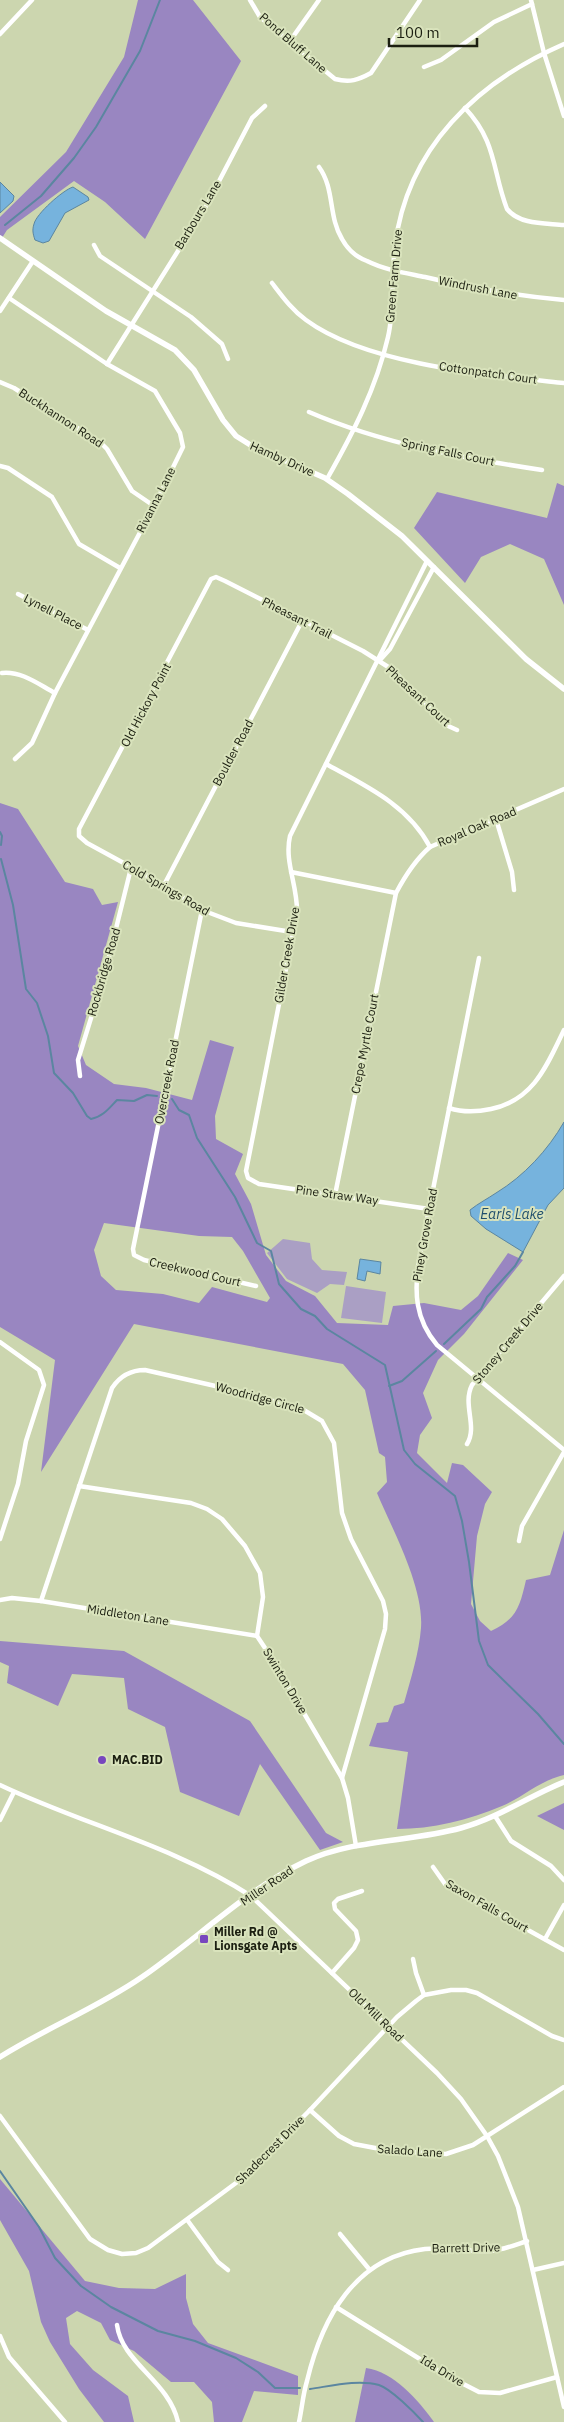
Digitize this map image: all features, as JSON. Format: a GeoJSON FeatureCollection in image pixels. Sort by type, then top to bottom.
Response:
{"type":"FeatureCollection","features":[{"type":"Feature","properties":{"kind":"street"},"geometry":{"type":"LineString","coordinates":[[0,34],[32,0]]}},
{"type":"Feature","properties":{"kind":"street","name":"Pond Bluff Lane"},"geometry":{"type":"LineString","coordinates":[[250,0],[260,17],[335,79],[346,82],[359,80],[371,73],[420,0]]}},
{"type":"Feature","properties":{"kind":"street"},"geometry":{"type":"LineString","coordinates":[[290,41],[319,0]]}},
{"type":"Feature","properties":{"kind":"street"},"geometry":{"type":"LineString","coordinates":[[424,68],[441,60],[494,22],[532,2],[544,53],[564,116]]}},
{"type":"Feature","properties":{"kind":"street","name":"Green Farm Drive"},"geometry":{"type":"LineString","coordinates":[[327,479],[370,396],[384,354],[392,313],[393,270],[399,222],[416,172],[434,142],[465,108],[511,70],[564,44]]}},
{"type":"Feature","properties":{"kind":"street","name":"Barbours Lane"},"geometry":{"type":"LineString","coordinates":[[107,364],[205,208],[252,118],[265,106]]}},
{"type":"Feature","properties":{"kind":"street"},"geometry":{"type":"LineString","coordinates":[[465,108],[480,126],[490,146],[507,210],[512,216],[520,219],[564,225]]}},
{"type":"Feature","properties":{"kind":"street","name":"Windrush Lane"},"geometry":{"type":"LineString","coordinates":[[319,167],[329,184],[336,228],[341,238],[355,254],[365,261],[393,270],[520,296],[564,300]]}},
{"type":"Feature","properties":{"kind":"street","name":"Hamby Drive"},"geometry":{"type":"LineString","coordinates":[[0,238],[106,311],[165,344],[185,359],[199,376],[223,420],[236,436],[252,446],[327,479],[402,536],[526,658],[564,688]]}},
{"type":"Feature","properties":{"kind":"street"},"geometry":{"type":"LineString","coordinates":[[94,245],[100,256],[191,317],[222,344],[228,359]]}},
{"type":"Feature","properties":{"kind":"street"},"geometry":{"type":"LineString","coordinates":[[0,311],[33,261]]}},
{"type":"Feature","properties":{"kind":"street","name":"Cottonpatch Court"},"geometry":{"type":"LineString","coordinates":[[272,283],[305,320],[349,344],[384,354],[473,373],[564,383]]}},
{"type":"Feature","properties":{"kind":"street","name":"Rivanna Lane"},"geometry":{"type":"LineString","coordinates":[[9,298],[107,364],[155,391],[180,433],[183,447],[154,506],[55,693],[32,743],[15,759]]}},
{"type":"Feature","properties":{"kind":"street","name":"Buckhannon Road"},"geometry":{"type":"LineString","coordinates":[[0,382],[14,388],[101,443],[107,449],[132,491],[154,506]]}},
{"type":"Feature","properties":{"kind":"street","name":"Spring Falls Court"},"geometry":{"type":"LineString","coordinates":[[309,412],[375,437],[467,458],[542,470]]}},
{"type":"Feature","properties":{"kind":"street"},"geometry":{"type":"LineString","coordinates":[[0,466],[8,468],[52,497],[80,544],[120,568]]}},
{"type":"Feature","properties":{"kind":"street","name":"Gilder Creek Drive"},"geometry":{"type":"LineString","coordinates":[[248,1178],[246,1171],[252,1134],[298,906],[288,854],[290,836],[428,560]]}},
{"type":"Feature","properties":{"kind":"street","name":"Gilder Creek Drive"},"geometry":{"type":"LineString","coordinates":[[379,661],[390,649],[434,567]]}},
{"type":"Feature","properties":{"kind":"street","name":"Pheasant Trail"},"geometry":{"type":"LineString","coordinates":[[214,578],[225,580],[379,661]]}},
{"type":"Feature","properties":{"kind":"street","name":"Old Hickory Point"},"geometry":{"type":"LineString","coordinates":[[79,833],[211,579],[214,578]]}},
{"type":"Feature","properties":{"kind":"street","name":"Lynell Place"},"geometry":{"type":"LineString","coordinates":[[18,594],[88,630]]}},
{"type":"Feature","properties":{"kind":"street","name":"Boulder Road"},"geometry":{"type":"LineString","coordinates":[[164,885],[302,621]]}},
{"type":"Feature","properties":{"kind":"street","name":"Pheasant Court"},"geometry":{"type":"LineString","coordinates":[[379,661],[393,670],[446,725],[457,730]]}},
{"type":"Feature","properties":{"kind":"street"},"geometry":{"type":"LineString","coordinates":[[2,674],[12,672],[55,693]]}},
{"type":"Feature","properties":{"kind":"street"},"geometry":{"type":"LineString","coordinates":[[326,764],[392,801],[424,835],[430,847]]}},
{"type":"Feature","properties":{"kind":"street","name":"Royal Oak Road"},"geometry":{"type":"LineString","coordinates":[[396,893],[419,857],[430,847],[564,789]]}},
{"type":"Feature","properties":{"kind":"street"},"geometry":{"type":"LineString","coordinates":[[496,819],[512,872],[514,890]]}},
{"type":"Feature","properties":{"kind":"street","name":"Cold Springs Road"},"geometry":{"type":"LineString","coordinates":[[79,833],[82,840],[164,885],[202,910],[236,923],[292,932]]}},
{"type":"Feature","properties":{"kind":"street","name":"Rockbridge Road"},"geometry":{"type":"LineString","coordinates":[[80,1076],[78,1060],[108,966],[131,868]]}},
{"type":"Feature","properties":{"kind":"street"},"geometry":{"type":"LineString","coordinates":[[291,872],[396,893]]}},
{"type":"Feature","properties":{"kind":"street","name":"Crepe Myrtle Court"},"geometry":{"type":"LineString","coordinates":[[335,1195],[396,893]]}},
{"type":"Feature","properties":{"kind":"street","name":"Overcreek Road"},"geometry":{"type":"LineString","coordinates":[[134,1255],[134,1245],[202,910]]}},
{"type":"Feature","properties":{"kind":"street","name":"Piney Grove Road"},"geometry":{"type":"LineString","coordinates":[[479,958],[416,1279],[418,1311],[428,1332],[437,1345],[564,1451]]}},
{"type":"Feature","properties":{"kind":"street"},"geometry":{"type":"LineString","coordinates":[[450,1108],[460,1112],[485,1111],[508,1104],[521,1097],[542,1074],[564,1030]]}},
{"type":"Feature","properties":{"kind":"street","name":"Pine Straw Way"},"geometry":{"type":"LineString","coordinates":[[248,1178],[259,1184],[429,1209]]}},
{"type":"Feature","properties":{"kind":"street","name":"Creekwood Court"},"geometry":{"type":"LineString","coordinates":[[134,1255],[144,1260],[256,1286]]}},
{"type":"Feature","properties":{"kind":"street","name":"Stoney Creek Drive"},"geometry":{"type":"LineString","coordinates":[[467,1444],[472,1432],[468,1396],[476,1378],[564,1276]]}},
{"type":"Feature","properties":{"kind":"street"},"geometry":{"type":"LineString","coordinates":[[0,1342],[39,1370],[44,1379],[44,1388],[23,1456],[18,1484],[0,1540]]}},
{"type":"Feature","properties":{"kind":"street","name":"Woodridge Circle"},"geometry":{"type":"LineString","coordinates":[[41,1601],[112,1388],[120,1377],[132,1371],[145,1370],[233,1390],[302,1409],[322,1421],[334,1443],[339,1498],[346,1528],[380,1594],[386,1614],[382,1638],[342,1778]]}},
{"type":"Feature","properties":{"kind":"street"},"geometry":{"type":"LineString","coordinates":[[519,1541],[522,1526],[564,1451]]}},
{"type":"Feature","properties":{"kind":"street","name":"Swinton Drive"},"geometry":{"type":"LineString","coordinates":[[79,1486],[191,1503],[207,1509],[222,1520],[245,1546],[260,1573],[263,1597],[257,1636],[342,1778],[348,1798],[356,1846]]}},
{"type":"Feature","properties":{"kind":"street","name":"Middleton Lane"},"geometry":{"type":"LineString","coordinates":[[0,1600],[12,1598],[41,1601],[257,1636]]}},
{"type":"Feature","properties":{"kind":"street","name":"Miller Road"},"geometry":{"type":"LineString","coordinates":[[0,2057],[98,2005],[131,1984],[252,1896],[307,1861],[356,1846],[458,1829],[495,1816],[564,1782]]}},
{"type":"Feature","properties":{"kind":"street","name":"Old Mill Road"},"geometry":{"type":"LineString","coordinates":[[0,1785],[153,1848],[231,1883],[252,1896],[388,2026],[461,2099],[487,2136],[509,2181],[534,2270],[564,2407]]}},
{"type":"Feature","properties":{"kind":"street"},"geometry":{"type":"LineString","coordinates":[[0,1820],[14,1792]]}},
{"type":"Feature","properties":{"kind":"street"},"geometry":{"type":"LineString","coordinates":[[495,1816],[511,1841],[551,1866],[564,1880]]}},
{"type":"Feature","properties":{"kind":"street","name":"Saxon Falls Court"},"geometry":{"type":"LineString","coordinates":[[433,1867],[445,1884],[564,1950]]}},
{"type":"Feature","properties":{"kind":"street"},"geometry":{"type":"LineString","coordinates":[[332,1972],[354,1948],[358,1940],[356,1931],[335,1908],[334,1903],[338,1899],[362,1891]]}},
{"type":"Feature","properties":{"kind":"street"},"geometry":{"type":"LineString","coordinates":[[545,1939],[564,1905]]}},
{"type":"Feature","properties":{"kind":"street"},"geometry":{"type":"LineString","coordinates":[[413,1959],[424,1994],[451,1990],[466,1990],[477,1993],[552,2036],[564,2040]]}},
{"type":"Feature","properties":{"kind":"street","name":"Shadecrest Drive"},"geometry":{"type":"LineString","coordinates":[[0,2116],[81,2229],[98,2245],[117,2253],[136,2253],[148,2248],[188,2221],[240,2180],[310,2110],[388,2026],[424,1994]]}},
{"type":"Feature","properties":{"kind":"street","name":"Salado Lane"},"geometry":{"type":"LineString","coordinates":[[310,2110],[344,2139],[359,2145],[391,2151],[446,2154],[468,2148],[564,2087]]}},
{"type":"Feature","properties":{"kind":"street"},"geometry":{"type":"LineString","coordinates":[[188,2221],[210,2252],[228,2270]]}},
{"type":"Feature","properties":{"kind":"street"},"geometry":{"type":"LineString","coordinates":[[340,2234],[369,2270]]}},
{"type":"Feature","properties":{"kind":"street","name":"Barrett Drive"},"geometry":{"type":"LineString","coordinates":[[299,2422],[312,2362],[324,2328],[344,2294],[369,2270],[391,2258],[416,2251],[436,2248],[490,2251],[527,2242]]}},
{"type":"Feature","properties":{"kind":"street"},"geometry":{"type":"LineString","coordinates":[[534,2270],[564,2263]]}},
{"type":"Feature","properties":{"kind":"street","name":"Ida Drive"},"geometry":{"type":"LineString","coordinates":[[336,2307],[444,2374],[480,2392],[500,2393],[557,2377]]}},
{"type":"Feature","properties":{"kind":"street"},"geometry":{"type":"LineString","coordinates":[[117,2325],[120,2338],[128,2350],[168,2397],[178,2422]]}},
{"type":"Feature","properties":{"kind":"street"},"geometry":{"type":"LineString","coordinates":[[0,2336],[9,2357],[65,2422]]}},
{"type":"Feature","properties":{"kind":"shaded area"},"geometry":{"type":"Polygon","coordinates":[[[138,0],[193,0],[241,61],[145,239],[105,202],[74,181],[7,230],[0,241],[0,217],[66,152],[124,57],[138,0]]]}},
{"type":"Feature","properties":{"kind":"shaded area"},"geometry":{"type":"Polygon","coordinates":[[[557,483],[564,486],[564,605],[544,559],[510,544],[481,557],[465,583],[414,528],[437,492],[547,518],[557,483]]]}},
{"type":"Feature","properties":{"kind":"shaded area"},"geometry":{"type":"Polygon","coordinates":[[[0,803],[18,809],[65,882],[93,889],[102,905],[118,902],[78,1046],[86,1065],[114,1084],[146,1088],[192,1100],[210,1040],[234,1047],[215,1116],[216,1139],[243,1154],[235,1174],[251,1204],[266,1255],[286,1281],[315,1296],[337,1323],[388,1325],[393,1306],[424,1303],[461,1310],[478,1296],[508,1253],[523,1260],[464,1334],[438,1360],[423,1393],[432,1418],[420,1435],[417,1453],[447,1483],[452,1463],[463,1465],[492,1492],[485,1504],[477,1536],[471,1604],[480,1621],[491,1631],[507,1622],[516,1611],[526,1580],[550,1575],[564,1530],[564,1775],[547,1781],[502,1806],[477,1816],[450,1823],[397,1829],[408,1752],[369,1746],[377,1723],[388,1722],[394,1706],[404,1703],[418,1647],[421,1612],[413,1577],[377,1493],[387,1482],[385,1457],[379,1453],[365,1390],[343,1364],[134,1324],[41,1472],[55,1360],[0,1327],[0,803]],[[104,1223],[94,1250],[101,1276],[116,1290],[163,1294],[199,1303],[212,1287],[267,1302],[270,1298],[243,1251],[232,1237],[199,1236],[104,1223]]]}},
{"type":"Feature","properties":{"kind":"shaded area"},"geometry":{"type":"Polygon","coordinates":[[[283,1239],[310,1243],[312,1259],[322,1270],[347,1272],[344,1285],[330,1284],[317,1293],[287,1279],[267,1253],[283,1239]]]}},
{"type":"Feature","properties":{"kind":"shaded area"},"geometry":{"type":"Polygon","coordinates":[[[346,1286],[386,1292],[382,1323],[341,1318],[346,1286]]]}},
{"type":"Feature","properties":{"kind":"shaded area"},"geometry":{"type":"Polygon","coordinates":[[[0,1641],[124,1651],[250,1721],[326,1833],[343,1842],[320,1850],[260,1764],[239,1816],[180,1792],[165,1727],[128,1709],[124,1678],[72,1674],[58,1706],[7,1683],[9,1666],[0,1662],[0,1641]]]}},
{"type":"Feature","properties":{"kind":"shaded area"},"geometry":{"type":"Polygon","coordinates":[[[564,1803],[564,1830],[537,1816],[564,1803]]]}},
{"type":"Feature","properties":{"kind":"shaded area"},"geometry":{"type":"Polygon","coordinates":[[[0,2179],[85,2281],[119,2288],[155,2289],[186,2274],[186,2298],[193,2324],[208,2343],[298,2376],[298,2395],[254,2391],[242,2422],[214,2422],[212,2402],[194,2382],[171,2382],[134,2351],[110,2340],[101,2323],[77,2311],[66,2318],[70,2344],[93,2370],[128,2396],[134,2422],[104,2422],[79,2389],[50,2342],[41,2322],[29,2271],[0,2220],[0,2179]]]}},
{"type":"Feature","properties":{"kind":"shaded area"},"geometry":{"type":"Polygon","coordinates":[[[366,2368],[386,2375],[396,2381],[413,2396],[434,2422],[355,2422],[366,2368]]]}},
{"type":"Feature","properties":{"kind":"water"},"geometry":{"type":"Polygon","coordinates":[[[0,182],[14,196],[13,201],[0,213],[0,182]]]}},
{"type":"Feature","properties":{"kind":"water"},"geometry":{"type":"Polygon","coordinates":[[[73,187],[88,197],[89,200],[65,213],[49,241],[43,243],[35,240],[33,226],[40,214],[57,197],[73,187]]]}},
{"type":"Feature","properties":{"kind":"water","name":"Earls Lake"},"geometry":{"type":"Polygon","coordinates":[[[564,1122],[564,1188],[548,1205],[523,1252],[486,1229],[471,1216],[470,1210],[516,1179],[526,1170],[551,1143],[564,1122]]]}},
{"type":"Feature","properties":{"kind":"water"},"geometry":{"type":"Polygon","coordinates":[[[360,1259],[381,1262],[380,1274],[367,1271],[365,1281],[357,1279],[360,1259]]]}},
{"type":"Feature","properties":{"kind":"waterway"},"geometry":{"type":"LineString","coordinates":[[5,225],[41,196],[74,158],[96,127],[140,51],[160,0]]}},
{"type":"Feature","properties":{"kind":"waterway"},"geometry":{"type":"LineString","coordinates":[[0,832],[2,836],[1,845]]}},
{"type":"Feature","properties":{"kind":"waterway"},"geometry":{"type":"LineString","coordinates":[[1,859],[13,905],[26,989],[37,1003],[48,1036],[54,1073],[73,1093],[87,1116],[91,1119],[103,1114],[117,1100],[134,1101],[147,1095],[157,1096]]}},
{"type":"Feature","properties":{"kind":"waterway"},"geometry":{"type":"LineString","coordinates":[[172,1099],[179,1110],[189,1115],[197,1138],[235,1197],[257,1243],[271,1251],[279,1284],[301,1309],[315,1316],[327,1329],[385,1365],[404,1450],[415,1464],[455,1496],[462,1521],[469,1562],[479,1641],[488,1665],[538,1714],[564,1744]]}},
{"type":"Feature","properties":{"kind":"waterway"},"geometry":{"type":"LineString","coordinates":[[444,1344],[481,1309],[487,1297],[515,1266],[523,1252]]}},
{"type":"Feature","properties":{"kind":"waterway"},"geometry":{"type":"LineString","coordinates":[[389,1386],[402,1381],[436,1351]]}},
{"type":"Feature","properties":{"kind":"waterway"},"geometry":{"type":"LineString","coordinates":[[0,2171],[39,2227],[55,2258],[81,2286],[111,2307],[158,2331],[195,2341],[236,2358],[258,2372],[275,2388],[300,2388]]}},
{"type":"Feature","properties":{"kind":"waterway"},"geometry":{"type":"LineString","coordinates":[[310,2389],[353,2383],[379,2385],[396,2396],[423,2422]]}},
{"type":"Feature","properties":{"kind":"place","name":"MAC.BID"},"geometry":{"type":"Point","coordinates":[102,1760]}},
{"type":"Feature","properties":{"kind":"place","name":"Miller Rd @ Lionsgate Apts"},"geometry":{"type":"Point","coordinates":[204,1939]}}]}
